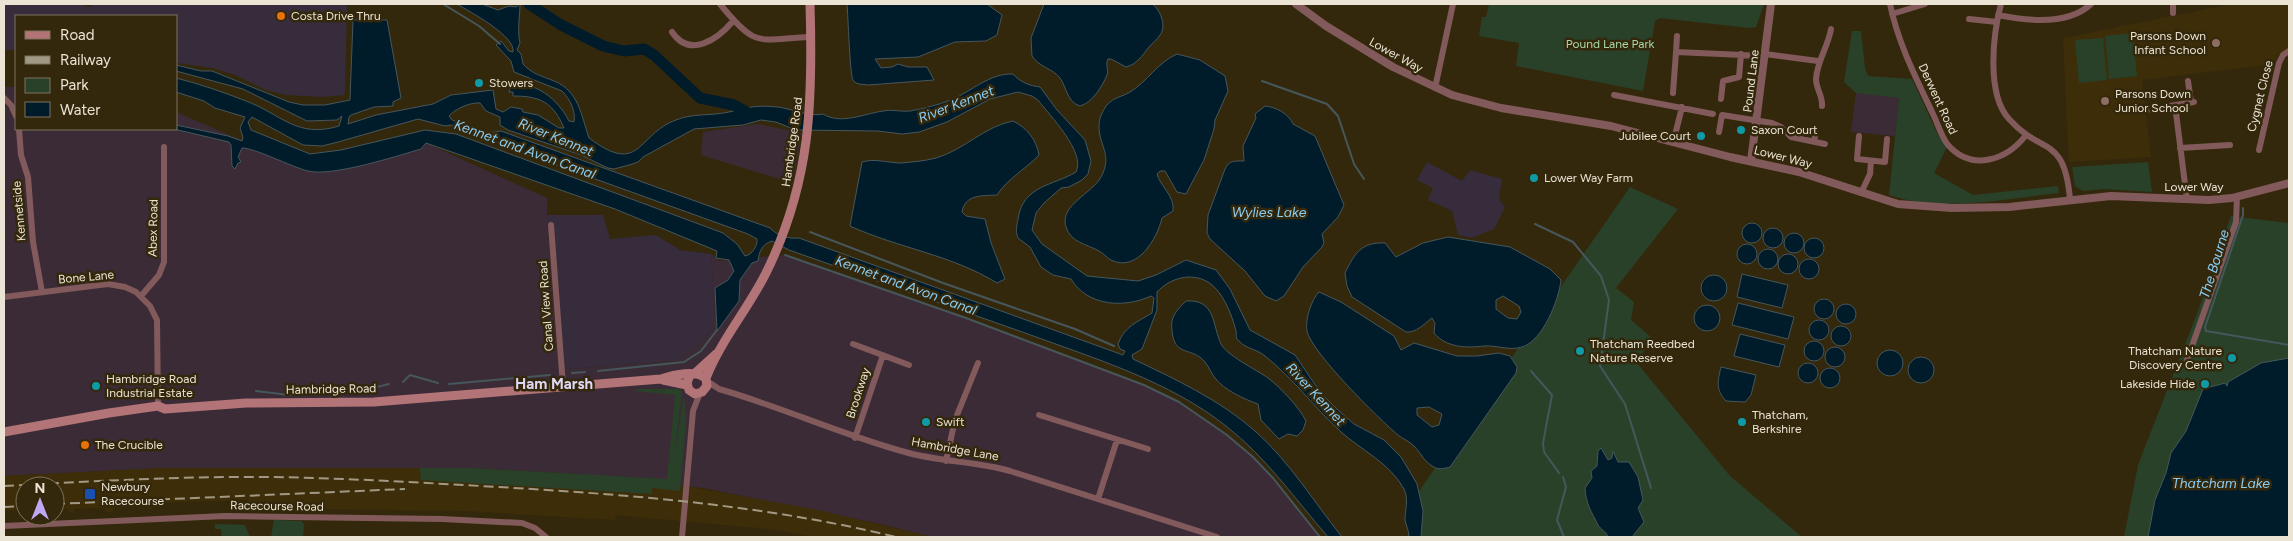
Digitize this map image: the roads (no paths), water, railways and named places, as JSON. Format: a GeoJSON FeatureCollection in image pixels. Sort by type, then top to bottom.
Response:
{"type":"FeatureCollection","features":[{"type":"Feature","properties":{"kind":"main road","name":"Hambridge Road"},"geometry":{"type":"LineString","coordinates":[[661,379],[702,392],[716,354],[754,295],[787,226],[801,177],[810,109],[810,4]]}},
{"type":"Feature","properties":{"kind":"main road","name":"Hambridge Road"},"geometry":{"type":"LineString","coordinates":[[4,432],[158,406],[178,408],[246,403],[374,402],[661,379],[692,374],[716,354]]}},
{"type":"Feature","properties":{"kind":"main road"},"geometry":{"type":"LineString","coordinates":[[688,388],[692,374],[706,379]]}},
{"type":"Feature","properties":{"kind":"street"},"geometry":{"type":"LineString","coordinates":[[720,4],[734,21],[749,34],[763,40],[811,37]]}},
{"type":"Feature","properties":{"kind":"street","name":"Lower Way"},"geometry":{"type":"LineString","coordinates":[[1296,4],[1352,43],[1434,88],[1501,108],[1611,126],[1826,180],[1898,204],[1952,208],[2009,207],[2115,196],[2209,200],[2237,197],[2289,183]]}},
{"type":"Feature","properties":{"kind":"street"},"geometry":{"type":"LineString","coordinates":[[1434,88],[1453,4]]}},
{"type":"Feature","properties":{"kind":"street","name":"Pound Lane"},"geometry":{"type":"LineString","coordinates":[[1750,161],[1757,120],[1771,4]]}},
{"type":"Feature","properties":{"kind":"street","name":"Derwent Road"},"geometry":{"type":"LineString","coordinates":[[1890,4],[1896,33],[1943,136],[1953,149],[1969,158],[1988,161],[2008,153],[2026,134]]}},
{"type":"Feature","properties":{"kind":"street"},"geometry":{"type":"LineString","coordinates":[[1892,14],[1925,4]]}},
{"type":"Feature","properties":{"kind":"street"},"geometry":{"type":"LineString","coordinates":[[2002,4],[1997,22],[1994,63],[1997,98],[2007,117],[2026,134],[2050,147],[2059,157],[2065,169],[2070,200]]}},
{"type":"Feature","properties":{"kind":"street"},"geometry":{"type":"LineString","coordinates":[[1998,15],[2034,21],[2075,14],[2091,4]]}},
{"type":"Feature","properties":{"kind":"street"},"geometry":{"type":"LineString","coordinates":[[2173,4],[2173,13]]}},
{"type":"Feature","properties":{"kind":"street"},"geometry":{"type":"LineString","coordinates":[[1969,18],[1997,22]]}},
{"type":"Feature","properties":{"kind":"street"},"geometry":{"type":"LineString","coordinates":[[672,32],[675,41],[704,43],[715,40],[734,21]]}},
{"type":"Feature","properties":{"kind":"street"},"geometry":{"type":"LineString","coordinates":[[1822,106],[1823,99],[1816,81],[1818,62],[1829,42],[1831,29]]}},
{"type":"Feature","properties":{"kind":"street"},"geometry":{"type":"LineString","coordinates":[[1674,93],[1677,36]]}},
{"type":"Feature","properties":{"kind":"street","name":"Cygnet Close"},"geometry":{"type":"LineString","coordinates":[[2259,150],[2279,63],[2283,55],[2289,51]]}},
{"type":"Feature","properties":{"kind":"street"},"geometry":{"type":"LineString","coordinates":[[1676,52],[1765,55],[1818,62]]}},
{"type":"Feature","properties":{"kind":"street"},"geometry":{"type":"LineString","coordinates":[[1721,99],[1723,81],[1739,77],[1741,54]]}},
{"type":"Feature","properties":{"kind":"street"},"geometry":{"type":"LineString","coordinates":[[2145,110],[2192,102],[2188,81]]}},
{"type":"Feature","properties":{"kind":"street"},"geometry":{"type":"LineString","coordinates":[[1614,95],[1713,114]]}},
{"type":"Feature","properties":{"kind":"street"},"geometry":{"type":"LineString","coordinates":[[4,98],[11,105],[15,114]]}},
{"type":"Feature","properties":{"kind":"street"},"geometry":{"type":"LineString","coordinates":[[2175,105],[2187,200]]}},
{"type":"Feature","properties":{"kind":"street"},"geometry":{"type":"LineString","coordinates":[[1673,143],[1682,107]]}},
{"type":"Feature","properties":{"kind":"street"},"geometry":{"type":"LineString","coordinates":[[1718,132],[1722,115],[1757,120],[1781,127],[1791,137],[1825,144]]}},
{"type":"Feature","properties":{"kind":"street","name":"Kennetside"},"geometry":{"type":"LineString","coordinates":[[19,130],[21,155],[28,177],[32,242],[42,292]]}},
{"type":"Feature","properties":{"kind":"street"},"geometry":{"type":"LineString","coordinates":[[1814,142],[1816,131]]}},
{"type":"Feature","properties":{"kind":"street"},"geometry":{"type":"LineString","coordinates":[[1860,136],[1857,159],[1871,161],[1884,162],[1887,139]]}},
{"type":"Feature","properties":{"kind":"street"},"geometry":{"type":"LineString","coordinates":[[2180,148],[2230,145]]}},
{"type":"Feature","properties":{"kind":"street","name":"Abex Road"},"geometry":{"type":"LineString","coordinates":[[141,296],[159,275],[164,262],[162,151]]}},
{"type":"Feature","properties":{"kind":"street"},"geometry":{"type":"LineString","coordinates":[[1861,193],[1870,174],[1871,161]]}},
{"type":"Feature","properties":{"kind":"street"},"geometry":{"type":"LineString","coordinates":[[2186,363],[2236,222],[2237,197]]}},
{"type":"Feature","properties":{"kind":"street","name":"Canal View Road"},"geometry":{"type":"LineString","coordinates":[[551,225],[563,386]]}},
{"type":"Feature","properties":{"kind":"street","name":"Bone Lane"},"geometry":{"type":"LineString","coordinates":[[4,297],[108,284],[125,286],[141,296],[153,310],[158,325],[158,406]]}},
{"type":"Feature","properties":{"kind":"street","name":"Brookway"},"geometry":{"type":"LineString","coordinates":[[853,344],[909,365]]}},
{"type":"Feature","properties":{"kind":"street","name":"Brookway"},"geometry":{"type":"LineString","coordinates":[[855,438],[883,355]]}},
{"type":"Feature","properties":{"kind":"street"},"geometry":{"type":"LineString","coordinates":[[946,461],[955,420],[978,363]]}},
{"type":"Feature","properties":{"kind":"street","name":"Hambridge Lane"},"geometry":{"type":"LineString","coordinates":[[706,379],[720,389],[855,438],[907,453],[946,461],[992,466],[1218,537]]}},
{"type":"Feature","properties":{"kind":"street"},"geometry":{"type":"LineString","coordinates":[[682,537],[693,411],[688,388]]}},
{"type":"Feature","properties":{"kind":"street","name":"Hambridge Lane"},"geometry":{"type":"LineString","coordinates":[[702,392],[720,389]]}},
{"type":"Feature","properties":{"kind":"street"},"geometry":{"type":"LineString","coordinates":[[693,411],[702,392]]}},
{"type":"Feature","properties":{"kind":"street"},"geometry":{"type":"LineString","coordinates":[[1039,415],[1148,449]]}},
{"type":"Feature","properties":{"kind":"street"},"geometry":{"type":"LineString","coordinates":[[1098,499],[1117,440]]}},
{"type":"Feature","properties":{"kind":"street","name":"Racecourse Road"},"geometry":{"type":"LineString","coordinates":[[4,526],[225,516],[442,519],[522,523],[535,528],[546,537]]}},
{"type":"Feature","properties":{"kind":"water"},"geometry":{"type":"Polygon","coordinates":[[[457,4],[482,4],[498,10],[509,6],[516,7],[520,4],[520,43],[517,50],[521,54],[523,64],[534,72],[562,85],[569,91],[581,112],[589,138],[606,149],[619,154],[629,153],[637,149],[663,126],[689,116],[723,113],[764,106],[818,115],[823,114],[837,119],[852,118],[886,110],[910,111],[951,100],[989,79],[1005,74],[1013,74],[1025,83],[1040,87],[1057,110],[1085,140],[1091,161],[1088,174],[1082,180],[1069,187],[1061,188],[1036,213],[1032,230],[1042,244],[1087,276],[1138,281],[1156,275],[1186,260],[1216,270],[1230,289],[1250,330],[1295,355],[1320,392],[1338,410],[1354,424],[1384,440],[1401,457],[1417,484],[1423,511],[1421,537],[1409,537],[1405,520],[1406,497],[1404,489],[1398,480],[1383,464],[1340,431],[1275,365],[1262,354],[1245,346],[1238,340],[1232,318],[1218,291],[1208,282],[1195,277],[1174,280],[1157,292],[1157,310],[1142,349],[1132,355],[1133,359],[1181,382],[1212,400],[1255,431],[1290,468],[1342,537],[1328,537],[1280,479],[1241,438],[1204,410],[1181,396],[1106,362],[789,250],[772,241],[763,246],[758,261],[752,263],[740,280],[739,301],[717,331],[715,288],[728,280],[734,271],[729,260],[716,258],[717,251],[615,209],[426,143],[421,149],[381,161],[348,169],[319,172],[301,169],[242,148],[238,157],[241,162],[238,163],[235,169],[232,166],[231,145],[229,142],[178,130],[178,125],[228,136],[242,141],[243,137],[240,128],[245,117],[215,108],[204,101],[178,93],[178,79],[246,101],[300,127],[324,129],[339,126],[342,116],[337,120],[307,121],[243,89],[178,72],[178,65],[201,71],[212,71],[289,102],[303,105],[325,105],[350,100],[353,20],[387,20],[401,98],[393,102],[393,106],[374,107],[351,115],[348,124],[376,115],[433,104],[451,95],[493,90],[496,109],[503,112],[511,107],[522,109],[523,112],[538,115],[559,128],[564,128],[555,112],[544,102],[531,97],[513,96],[513,92],[509,92],[512,83],[530,86],[546,94],[559,106],[569,121],[574,122],[572,105],[562,91],[514,72],[511,61],[496,45],[501,41],[509,51],[513,52],[512,46],[491,25],[457,4]],[[1018,92],[990,99],[947,122],[919,132],[902,134],[878,131],[796,130],[776,122],[761,120],[743,125],[694,129],[643,157],[638,162],[614,169],[581,155],[508,130],[500,125],[500,117],[486,111],[480,103],[463,106],[449,116],[452,120],[488,133],[501,131],[770,228],[783,236],[799,238],[1123,355],[1125,351],[1120,349],[1118,344],[1121,338],[1132,326],[1152,313],[1154,298],[1151,296],[1141,300],[1119,303],[1097,300],[1078,288],[1071,279],[1053,275],[1041,267],[1030,247],[1018,238],[1016,230],[1018,219],[1026,199],[1040,188],[1076,172],[1078,164],[1072,145],[1065,134],[1038,100],[1018,92]],[[252,117],[248,122],[251,130],[310,154],[341,150],[425,130],[456,134],[723,233],[737,244],[745,256],[752,252],[757,244],[757,239],[748,234],[512,149],[482,135],[451,125],[445,126],[418,119],[322,146],[303,145],[252,117]]]}},
{"type":"Feature","properties":{"kind":"water"},"geometry":{"type":"Polygon","coordinates":[[[847,4],[987,4],[1002,15],[997,35],[986,41],[955,42],[918,57],[875,59],[881,68],[892,67],[898,64],[908,67],[927,67],[934,80],[868,85],[856,83],[853,80],[847,4]]]}},
{"type":"Feature","properties":{"kind":"water"},"geometry":{"type":"Polygon","coordinates":[[[1044,4],[1152,4],[1162,18],[1163,27],[1159,37],[1130,66],[1126,67],[1108,59],[1107,73],[1102,84],[1089,102],[1080,106],[1072,101],[1060,78],[1038,63],[1032,56],[1031,38],[1044,4]]]}},
{"type":"Feature","properties":{"kind":"water"},"geometry":{"type":"Polygon","coordinates":[[[1177,54],[1200,60],[1225,76],[1228,91],[1215,120],[1204,160],[1186,194],[1177,192],[1165,171],[1160,171],[1157,174],[1170,196],[1173,211],[1162,218],[1156,235],[1144,252],[1129,262],[1120,263],[1075,240],[1068,232],[1065,219],[1067,212],[1072,206],[1097,183],[1104,169],[1106,156],[1099,126],[1100,117],[1106,107],[1112,100],[1136,88],[1164,62],[1177,54]]]}},
{"type":"Feature","properties":{"kind":"water","name":"Wylies Lake"},"geometry":{"type":"Polygon","coordinates":[[[1265,106],[1282,112],[1293,124],[1315,136],[1344,205],[1338,217],[1322,234],[1324,243],[1322,247],[1303,267],[1284,296],[1276,301],[1265,296],[1245,271],[1210,239],[1207,233],[1208,215],[1225,169],[1230,163],[1244,161],[1243,146],[1256,118],[1255,114],[1265,106]]]}},
{"type":"Feature","properties":{"kind":"water"},"geometry":{"type":"Polygon","coordinates":[[[1013,121],[1023,127],[1030,135],[1036,144],[1039,155],[1006,184],[997,195],[980,196],[970,199],[962,212],[966,216],[985,219],[991,243],[1005,279],[997,283],[962,265],[868,234],[850,226],[862,162],[901,163],[936,158],[956,150],[993,128],[1013,121]]]}},
{"type":"Feature","properties":{"kind":"water"},"geometry":{"type":"Polygon","coordinates":[[[1752,223],[1759,226],[1762,233],[1759,240],[1752,243],[1745,240],[1742,233],[1745,226],[1752,223]]]}},
{"type":"Feature","properties":{"kind":"water"},"geometry":{"type":"Polygon","coordinates":[[[1773,228],[1780,231],[1783,238],[1780,245],[1773,248],[1766,245],[1763,238],[1766,231],[1773,228]]]}},
{"type":"Feature","properties":{"kind":"water"},"geometry":{"type":"Polygon","coordinates":[[[1794,233],[1801,236],[1804,243],[1801,250],[1794,253],[1787,250],[1784,243],[1787,236],[1794,233]]]}},
{"type":"Feature","properties":{"kind":"water"},"geometry":{"type":"Polygon","coordinates":[[[1448,237],[1510,247],[1550,269],[1561,280],[1560,288],[1549,318],[1537,337],[1530,343],[1517,348],[1457,346],[1445,342],[1434,333],[1435,323],[1432,318],[1417,330],[1406,332],[1352,297],[1347,286],[1345,273],[1360,250],[1370,244],[1385,243],[1396,257],[1423,243],[1448,237]],[[1503,296],[1496,300],[1496,309],[1508,318],[1517,319],[1521,312],[1519,306],[1503,296]]]}},
{"type":"Feature","properties":{"kind":"water"},"geometry":{"type":"Polygon","coordinates":[[[1814,238],[1821,241],[1824,248],[1821,255],[1814,258],[1807,255],[1804,248],[1807,241],[1814,238]]]}},
{"type":"Feature","properties":{"kind":"water"},"geometry":{"type":"Polygon","coordinates":[[[1747,244],[1754,247],[1757,254],[1754,261],[1747,264],[1740,261],[1737,254],[1740,247],[1747,244]]]}},
{"type":"Feature","properties":{"kind":"water"},"geometry":{"type":"Polygon","coordinates":[[[1768,249],[1775,252],[1778,259],[1775,266],[1768,269],[1761,266],[1758,259],[1761,252],[1768,249]]]}},
{"type":"Feature","properties":{"kind":"water"},"geometry":{"type":"Polygon","coordinates":[[[1788,254],[1795,257],[1798,264],[1795,271],[1788,274],[1781,271],[1778,264],[1781,257],[1788,254]]]}},
{"type":"Feature","properties":{"kind":"water"},"geometry":{"type":"Polygon","coordinates":[[[1809,259],[1816,262],[1819,269],[1816,276],[1809,279],[1802,276],[1799,269],[1802,262],[1809,259]]]}},
{"type":"Feature","properties":{"kind":"water"},"geometry":{"type":"Polygon","coordinates":[[[1742,274],[1788,285],[1782,308],[1737,297],[1742,274]]]}},
{"type":"Feature","properties":{"kind":"water"},"geometry":{"type":"Polygon","coordinates":[[[1714,275],[1723,279],[1727,288],[1723,297],[1714,301],[1705,297],[1701,288],[1705,279],[1714,275]]]}},
{"type":"Feature","properties":{"kind":"water"},"geometry":{"type":"Polygon","coordinates":[[[1319,292],[1341,302],[1394,336],[1401,350],[1414,343],[1457,356],[1499,353],[1510,356],[1517,367],[1516,373],[1450,467],[1438,469],[1429,464],[1414,446],[1398,435],[1362,401],[1320,354],[1307,331],[1309,310],[1319,292]],[[1429,407],[1417,408],[1417,415],[1432,427],[1439,425],[1442,414],[1429,407]]]}},
{"type":"Feature","properties":{"kind":"water"},"geometry":{"type":"Polygon","coordinates":[[[1824,299],[1831,302],[1834,309],[1831,316],[1824,319],[1817,316],[1814,309],[1817,302],[1824,299]]]}},
{"type":"Feature","properties":{"kind":"water"},"geometry":{"type":"Polygon","coordinates":[[[1186,301],[1196,301],[1203,304],[1211,315],[1218,337],[1224,348],[1268,378],[1294,404],[1306,421],[1303,430],[1297,436],[1288,434],[1279,439],[1261,420],[1258,404],[1229,390],[1215,378],[1200,357],[1176,345],[1173,339],[1172,321],[1177,311],[1186,301]]]}},
{"type":"Feature","properties":{"kind":"water"},"geometry":{"type":"Polygon","coordinates":[[[1738,303],[1794,317],[1788,339],[1732,325],[1738,303]]]}},
{"type":"Feature","properties":{"kind":"water"},"geometry":{"type":"Polygon","coordinates":[[[1846,304],[1853,307],[1856,314],[1853,321],[1846,324],[1839,321],[1836,314],[1839,307],[1846,304]]]}},
{"type":"Feature","properties":{"kind":"water"},"geometry":{"type":"Polygon","coordinates":[[[1707,305],[1716,309],[1720,318],[1716,327],[1707,331],[1698,327],[1694,318],[1698,309],[1707,305]]]}},
{"type":"Feature","properties":{"kind":"water"},"geometry":{"type":"Polygon","coordinates":[[[1819,320],[1826,323],[1829,330],[1826,337],[1819,340],[1812,337],[1809,330],[1812,323],[1819,320]]]}},
{"type":"Feature","properties":{"kind":"water"},"geometry":{"type":"Polygon","coordinates":[[[1841,326],[1848,329],[1851,336],[1848,343],[1841,346],[1834,343],[1831,336],[1834,329],[1841,326]]]}},
{"type":"Feature","properties":{"kind":"water"},"geometry":{"type":"Polygon","coordinates":[[[1740,334],[1785,345],[1779,367],[1734,356],[1740,334]]]}},
{"type":"Feature","properties":{"kind":"water"},"geometry":{"type":"Polygon","coordinates":[[[1814,341],[1821,344],[1824,351],[1821,358],[1814,361],[1807,358],[1804,351],[1807,344],[1814,341]]]}},
{"type":"Feature","properties":{"kind":"water"},"geometry":{"type":"Polygon","coordinates":[[[1835,347],[1842,350],[1845,357],[1842,364],[1835,367],[1828,364],[1825,357],[1828,350],[1835,347]]]}},
{"type":"Feature","properties":{"kind":"water"},"geometry":{"type":"Polygon","coordinates":[[[1890,350],[1899,354],[1903,363],[1899,372],[1890,376],[1881,372],[1877,363],[1881,354],[1890,350]]]}},
{"type":"Feature","properties":{"kind":"water"},"geometry":{"type":"Polygon","coordinates":[[[1921,357],[1930,361],[1934,370],[1930,379],[1921,383],[1912,379],[1908,370],[1912,361],[1921,357]]]}},
{"type":"Feature","properties":{"kind":"water","name":"Thatcham Lake"},"geometry":{"type":"Polygon","coordinates":[[[2289,358],[2289,537],[2148,537],[2155,500],[2166,473],[2171,453],[2186,431],[2203,389],[2225,383],[2227,386],[2228,382],[2261,363],[2289,358]]]}},
{"type":"Feature","properties":{"kind":"water"},"geometry":{"type":"Polygon","coordinates":[[[1808,363],[1815,366],[1818,373],[1815,380],[1808,383],[1801,380],[1798,373],[1801,366],[1808,363]]]}},
{"type":"Feature","properties":{"kind":"water"},"geometry":{"type":"Polygon","coordinates":[[[1721,367],[1756,375],[1751,395],[1745,402],[1726,401],[1720,393],[1718,385],[1721,367]]]}},
{"type":"Feature","properties":{"kind":"water"},"geometry":{"type":"Polygon","coordinates":[[[1830,368],[1837,371],[1840,378],[1837,385],[1830,388],[1823,385],[1820,378],[1823,371],[1830,368]]]}},
{"type":"Feature","properties":{"kind":"water"},"geometry":{"type":"Polygon","coordinates":[[[1601,448],[1608,460],[1612,458],[1613,451],[1618,462],[1629,462],[1638,477],[1643,500],[1638,508],[1644,522],[1632,537],[1608,537],[1598,525],[1588,503],[1585,488],[1592,478],[1591,471],[1597,466],[1598,451],[1601,448]]]}},
{"type":"Feature","properties":{"kind":"waterway"},"geometry":{"type":"LineString","coordinates":[[443,4],[479,26],[500,44]]}},
{"type":"Feature","properties":{"kind":"waterway"},"geometry":{"type":"LineString","coordinates":[[529,4],[561,25],[603,46],[624,51],[644,49],[654,55],[700,98],[734,105],[752,115]]}},
{"type":"Feature","properties":{"kind":"waterway"},"geometry":{"type":"LineString","coordinates":[[1262,81],[1327,104],[1338,116],[1354,164],[1364,179]]}},
{"type":"Feature","properties":{"kind":"waterway","name":"The Bourne"},"geometry":{"type":"LineString","coordinates":[[2243,208],[2243,215],[2205,327],[2206,331],[2289,345]]}},
{"type":"Feature","properties":{"kind":"waterway"},"geometry":{"type":"LineString","coordinates":[[1535,224],[1573,242],[1601,276],[1609,300],[1600,366],[1625,404],[1651,488]]}},
{"type":"Feature","properties":{"kind":"waterway","name":"Kennet and Avon Canal"},"geometry":{"type":"LineString","coordinates":[[810,232],[943,283],[1075,329],[1114,346]]}},
{"type":"Feature","properties":{"kind":"waterway","name":"Kennet and Avon Canal"},"geometry":{"type":"LineString","coordinates":[[785,255],[966,318],[1144,385],[1179,402],[1227,435],[1253,457],[1273,478],[1320,537]]}},
{"type":"Feature","properties":{"kind":"waterway"},"geometry":{"type":"LineString","coordinates":[[598,371],[684,362],[701,351],[717,330]]}},
{"type":"Feature","properties":{"kind":"waterway"},"geometry":{"type":"LineString","coordinates":[[1531,371],[1552,395],[1543,443],[1544,452],[1559,473]]}},
{"type":"Feature","properties":{"kind":"waterway"},"geometry":{"type":"LineString","coordinates":[[572,373],[585,372]]}},
{"type":"Feature","properties":{"kind":"waterway"},"geometry":{"type":"LineString","coordinates":[[403,382],[410,375],[438,383]]}},
{"type":"Feature","properties":{"kind":"waterway"},"geometry":{"type":"LineString","coordinates":[[449,384],[550,375]]}},
{"type":"Feature","properties":{"kind":"waterway"},"geometry":{"type":"LineString","coordinates":[[348,391],[365,390],[389,384]]}},
{"type":"Feature","properties":{"kind":"waterway"},"geometry":{"type":"LineString","coordinates":[[256,391],[289,395],[337,392]]}},
{"type":"Feature","properties":{"kind":"waterway"},"geometry":{"type":"LineString","coordinates":[[1563,477],[1566,487],[1557,520],[1564,537]]}},
{"type":"Feature","properties":{"kind":"railway"},"geometry":{"type":"LineString","coordinates":[[4,486],[142,479],[293,477],[499,487],[649,498],[748,509],[847,526],[896,537]]}},
{"type":"Feature","properties":{"kind":"railway"},"geometry":{"type":"LineString","coordinates":[[65,504],[405,489]]}},
{"type":"Feature","properties":{"kind":"railway"},"geometry":{"type":"LineString","coordinates":[[4,507],[15,506]]}},
{"type":"Feature","properties":{"kind":"place","name":"Costa Drive Thru"},"geometry":{"type":"Point","coordinates":[281,16]}},
{"type":"Feature","properties":{"kind":"place","name":"Parsons Down Infant School"},"geometry":{"type":"Point","coordinates":[2216,43]}},
{"type":"Feature","properties":{"kind":"place","name":"Stowers"},"geometry":{"type":"Point","coordinates":[479,83]}},
{"type":"Feature","properties":{"kind":"place","name":"Parsons Down Junior School"},"geometry":{"type":"Point","coordinates":[2105,101]}},
{"type":"Feature","properties":{"kind":"place","name":"Saxon Court"},"geometry":{"type":"Point","coordinates":[1741,130]}},
{"type":"Feature","properties":{"kind":"place","name":"Jubilee Court"},"geometry":{"type":"Point","coordinates":[1701,136]}},
{"type":"Feature","properties":{"kind":"place","name":"Lower Way Farm"},"geometry":{"type":"Point","coordinates":[1534,178]}},
{"type":"Feature","properties":{"kind":"place","name":"Thatcham Reedbed Nature Reserve"},"geometry":{"type":"Point","coordinates":[1580,351]}},
{"type":"Feature","properties":{"kind":"place","name":"Thatcham Nature Discovery Centre"},"geometry":{"type":"Point","coordinates":[2232,358]}},
{"type":"Feature","properties":{"kind":"place","name":"Lakeside Hide"},"geometry":{"type":"Point","coordinates":[2205,384]}},
{"type":"Feature","properties":{"kind":"place","name":"Hambridge Road Industrial Estate"},"geometry":{"type":"Point","coordinates":[96,386]}},
{"type":"Feature","properties":{"kind":"place","name":"Swift"},"geometry":{"type":"Point","coordinates":[926,422]}},
{"type":"Feature","properties":{"kind":"place","name":"Thatcham, Berkshire"},"geometry":{"type":"Point","coordinates":[1742,422]}},
{"type":"Feature","properties":{"kind":"place","name":"The Crucible"},"geometry":{"type":"Point","coordinates":[85,445]}},
{"type":"Feature","properties":{"kind":"place","name":"Newbury Racecourse"},"geometry":{"type":"Point","coordinates":[90,494]}},
{"type":"Feature","properties":{"kind":"district","name":"Ham Marsh"},"geometry":{"type":"Point","coordinates":[554,384]}},
{"type":"Feature","properties":{"kind":"park label","name":"Pound Lane Park"},"geometry":{"type":"Point","coordinates":[1610,44]}},
{"type":"Feature","properties":{"kind":"water label","name":"River Kennet"},"geometry":{"type":"Point","coordinates":[956,104]}},
{"type":"Feature","properties":{"kind":"water label","name":"River Kennet"},"geometry":{"type":"Point","coordinates":[556,137]}},
{"type":"Feature","properties":{"kind":"water label","name":"River Kennet"},"geometry":{"type":"Point","coordinates":[1316,394]}}]}
